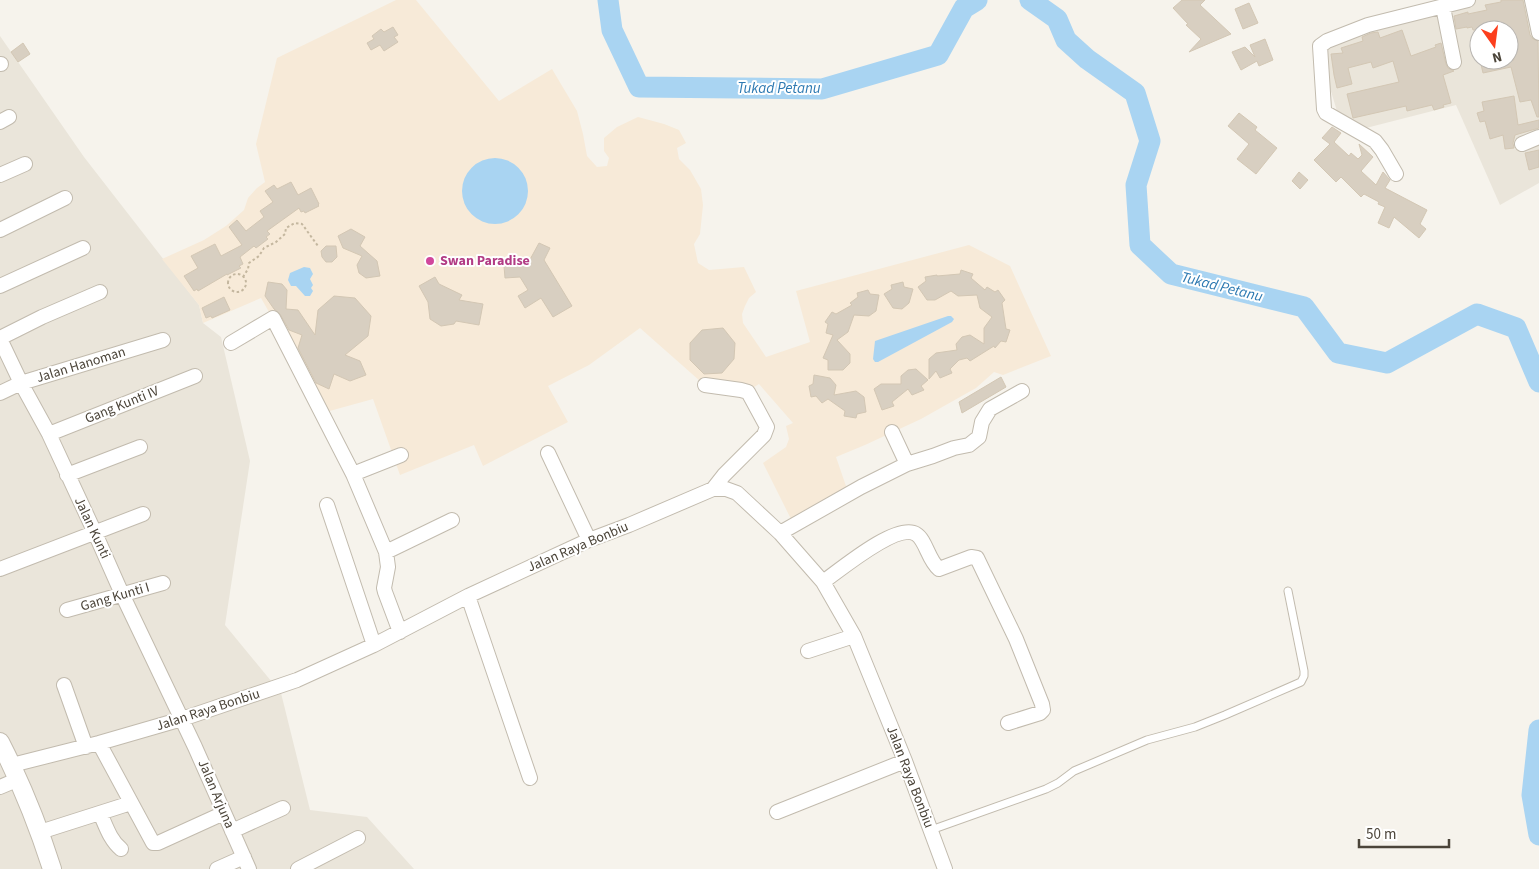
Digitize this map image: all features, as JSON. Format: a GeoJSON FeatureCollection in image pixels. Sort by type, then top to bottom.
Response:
{"type":"FeatureCollection","features":[{"type":"Feature","properties":{"kind":"street"},"geometry":{"type":"LineString","coordinates":[[1396,174],[1375,141],[1329,116],[1325,111],[1319,49],[1326,41],[1368,25],[1468,0]]}},
{"type":"Feature","properties":{"kind":"street"},"geometry":{"type":"LineString","coordinates":[[1532,0],[1539,33]]}},
{"type":"Feature","properties":{"kind":"street"},"geometry":{"type":"LineString","coordinates":[[1443,6],[1454,62]]}},
{"type":"Feature","properties":{"kind":"street"},"geometry":{"type":"LineString","coordinates":[[1522,144],[1539,137]]}},
{"type":"Feature","properties":{"kind":"street"},"geometry":{"type":"LineString","coordinates":[[0,175],[25,164]]}},
{"type":"Feature","properties":{"kind":"street"},"geometry":{"type":"LineString","coordinates":[[0,230],[65,198]]}},
{"type":"Feature","properties":{"kind":"street"},"geometry":{"type":"LineString","coordinates":[[0,286],[83,248]]}},
{"type":"Feature","properties":{"kind":"street"},"geometry":{"type":"LineString","coordinates":[[0,338],[100,292]]}},
{"type":"Feature","properties":{"kind":"street"},"geometry":{"type":"LineString","coordinates":[[231,343],[273,318],[353,474],[386,552],[388,567],[384,588],[400,632]]}},
{"type":"Feature","properties":{"kind":"street","name":"Jalan Kunti"},"geometry":{"type":"LineString","coordinates":[[0,338],[21,383],[49,434],[122,594],[182,719]]}},
{"type":"Feature","properties":{"kind":"street","name":"Jalan Hanoman"},"geometry":{"type":"LineString","coordinates":[[0,393],[21,383],[163,340]]}},
{"type":"Feature","properties":{"kind":"street","name":"Gang Kunti IV"},"geometry":{"type":"LineString","coordinates":[[49,434],[195,376]]}},
{"type":"Feature","properties":{"kind":"street"},"geometry":{"type":"LineString","coordinates":[[705,385],[748,392],[767,427],[764,435],[712,489]]}},
{"type":"Feature","properties":{"kind":"street"},"geometry":{"type":"LineString","coordinates":[[780,534],[861,486],[907,464],[954,448],[969,445],[979,438],[982,422],[990,409],[1022,391]]}},
{"type":"Feature","properties":{"kind":"street"},"geometry":{"type":"LineString","coordinates":[[892,432],[907,464]]}},
{"type":"Feature","properties":{"kind":"street"},"geometry":{"type":"LineString","coordinates":[[67,475],[140,447]]}},
{"type":"Feature","properties":{"kind":"street"},"geometry":{"type":"LineString","coordinates":[[548,453],[589,540]]}},
{"type":"Feature","properties":{"kind":"street"},"geometry":{"type":"LineString","coordinates":[[353,474],[401,455]]}},
{"type":"Feature","properties":{"kind":"street","name":"Jalan Raya Bonbiu"},"geometry":{"type":"LineString","coordinates":[[0,787],[15,772],[92,745],[182,719],[297,680],[374,646],[468,596],[589,540],[712,489],[726,489],[737,493],[780,534],[823,582],[854,636],[905,760],[945,869]]}},
{"type":"Feature","properties":{"kind":"street"},"geometry":{"type":"LineString","coordinates":[[327,505],[374,646]]}},
{"type":"Feature","properties":{"kind":"street"},"geometry":{"type":"LineString","coordinates":[[0,569],[143,514]]}},
{"type":"Feature","properties":{"kind":"street"},"geometry":{"type":"LineString","coordinates":[[386,552],[452,520]]}},
{"type":"Feature","properties":{"kind":"street"},"geometry":{"type":"LineString","coordinates":[[823,582],[877,544],[895,534],[910,531],[919,536],[934,564],[939,569],[971,557],[977,558],[1016,639],[1042,704],[1043,710],[1040,713],[1008,723]]}},
{"type":"Feature","properties":{"kind":"street","name":"Gang Kunti I"},"geometry":{"type":"LineString","coordinates":[[67,610],[163,583]]}},
{"type":"Feature","properties":{"kind":"street"},"geometry":{"type":"LineString","coordinates":[[468,596],[530,778]]}},
{"type":"Feature","properties":{"kind":"street"},"geometry":{"type":"LineString","coordinates":[[808,651],[854,636]]}},
{"type":"Feature","properties":{"kind":"street"},"geometry":{"type":"LineString","coordinates":[[64,685],[92,745],[132,803],[150,840],[156,844],[224,813]]}},
{"type":"Feature","properties":{"kind":"street","name":"Jalan Arjuna"},"geometry":{"type":"LineString","coordinates":[[182,719],[246,863]]}},
{"type":"Feature","properties":{"kind":"street"},"geometry":{"type":"LineString","coordinates":[[0,742],[15,772],[40,832],[52,869]]}},
{"type":"Feature","properties":{"kind":"street"},"geometry":{"type":"LineString","coordinates":[[777,812],[905,760]]}},
{"type":"Feature","properties":{"kind":"street"},"geometry":{"type":"LineString","coordinates":[[40,832],[132,803]]}},
{"type":"Feature","properties":{"kind":"street"},"geometry":{"type":"LineString","coordinates":[[232,831],[284,808]]}},
{"type":"Feature","properties":{"kind":"street"},"geometry":{"type":"LineString","coordinates":[[100,813],[110,837],[121,849]]}},
{"type":"Feature","properties":{"kind":"street"},"geometry":{"type":"LineString","coordinates":[[298,869],[358,838]]}},
{"type":"Feature","properties":{"kind":"street"},"geometry":{"type":"LineString","coordinates":[[217,869],[246,863]]}},
{"type":"Feature","properties":{"kind":"lane"},"geometry":{"type":"LineString","coordinates":[[931,830],[1046,789],[1074,771],[1147,740],[1202,724],[1301,682],[1304,671],[1288,591]]}},
{"type":"Feature","properties":{"kind":"path"},"geometry":{"type":"LineString","coordinates":[[243,277],[238,274],[231,277],[228,282],[231,289],[236,291],[242,290],[245,285],[243,277],[249,263],[259,256],[264,248],[276,242],[285,234],[286,228],[295,223],[302,224],[318,246]]}},
{"type":"Feature","properties":{"kind":"shaded area","name":"Swan Paradise"},"geometry":{"type":"Polygon","coordinates":[[[396,0],[416,0],[499,101],[552,69],[577,111],[587,156],[597,167],[607,166],[609,158],[604,151],[604,138],[617,127],[638,117],[679,130],[686,143],[677,148],[679,159],[690,170],[701,189],[703,205],[700,234],[694,244],[698,263],[709,270],[744,267],[756,292],[749,298],[745,306],[742,314],[743,323],[766,357],[810,342],[796,291],[969,245],[1010,266],[1051,356],[1003,375],[994,372],[976,388],[921,419],[836,457],[847,489],[791,519],[763,463],[786,447],[789,439],[786,426],[793,423],[759,384],[751,389],[700,381],[640,328],[589,365],[548,386],[568,422],[483,466],[474,445],[400,475],[373,399],[326,412],[261,298],[203,323],[199,305],[162,259],[204,240],[226,226],[244,210],[248,198],[265,182],[256,144],[277,58],[396,0]]]}},
{"type":"Feature","properties":{"kind":"shaded area"},"geometry":{"type":"Polygon","coordinates":[[[1462,0],[1539,0],[1539,183],[1500,205],[1456,105],[1366,128],[1339,118],[1319,51],[1340,39],[1462,0]]]}},
{"type":"Feature","properties":{"kind":"shaded area"},"geometry":{"type":"Polygon","coordinates":[[[0,36],[84,157],[199,305],[203,323],[221,337],[250,461],[225,625],[281,693],[310,810],[367,817],[414,869],[0,869],[0,36]]]}},
{"type":"Feature","properties":{"kind":"water"},"geometry":{"type":"Polygon","coordinates":[[[489,158],[501,158],[513,163],[523,173],[528,185],[526,204],[513,219],[501,224],[489,224],[477,219],[467,209],[462,197],[462,185],[467,173],[477,163],[489,158]]]}},
{"type":"Feature","properties":{"kind":"water"},"geometry":{"type":"Polygon","coordinates":[[[304,267],[310,268],[313,274],[310,279],[313,291],[310,296],[305,296],[296,286],[291,286],[288,280],[290,273],[304,267]]]}},
{"type":"Feature","properties":{"kind":"water"},"geometry":{"type":"Polygon","coordinates":[[[948,316],[954,319],[952,322],[878,362],[875,362],[873,359],[875,341],[948,316]]]}},
{"type":"Feature","properties":{"kind":"building"},"geometry":{"type":"Polygon","coordinates":[[[1182,0],[1205,0],[1200,5],[1231,34],[1189,52],[1201,39],[1186,25],[1188,24],[1173,8],[1182,0]]]}},
{"type":"Feature","properties":{"kind":"building"},"geometry":{"type":"Polygon","coordinates":[[[1501,0],[1523,0],[1530,35],[1538,41],[1539,117],[1537,117],[1531,100],[1520,102],[1512,70],[1519,70],[1519,20],[1469,20],[1469,28],[1456,29],[1454,16],[1487,10],[1485,5],[1501,2],[1501,0]]]}},
{"type":"Feature","properties":{"kind":"building"},"geometry":{"type":"Polygon","coordinates":[[[1249,3],[1258,23],[1243,29],[1235,9],[1249,3]]]}},
{"type":"Feature","properties":{"kind":"building"},"geometry":{"type":"Polygon","coordinates":[[[393,27],[398,35],[394,37],[398,42],[384,51],[380,45],[371,50],[367,43],[374,39],[372,36],[381,29],[384,32],[393,27]]]}},
{"type":"Feature","properties":{"kind":"building"},"geometry":{"type":"Polygon","coordinates":[[[1402,30],[1411,56],[1436,47],[1435,45],[1441,43],[1446,64],[1448,68],[1454,71],[1443,75],[1451,103],[1434,110],[1432,105],[1407,111],[1406,106],[1353,118],[1347,94],[1399,82],[1393,61],[1373,68],[1371,62],[1348,68],[1352,84],[1337,88],[1331,54],[1343,53],[1341,48],[1363,41],[1362,37],[1371,33],[1378,32],[1380,38],[1402,30]]]}},
{"type":"Feature","properties":{"kind":"building"},"geometry":{"type":"Polygon","coordinates":[[[1265,39],[1273,60],[1259,66],[1257,61],[1241,70],[1232,52],[1245,47],[1255,57],[1250,45],[1265,39]]]}},
{"type":"Feature","properties":{"kind":"building"},"geometry":{"type":"Polygon","coordinates":[[[23,43],[30,54],[18,62],[11,52],[23,43]]]}},
{"type":"Feature","properties":{"kind":"building"},"geometry":{"type":"Polygon","coordinates":[[[1482,70],[1497,70],[1483,73],[1482,70]]]}},
{"type":"Feature","properties":{"kind":"building"},"geometry":{"type":"Polygon","coordinates":[[[1514,96],[1518,125],[1539,120],[1539,128],[1515,135],[1514,148],[1505,149],[1503,135],[1490,139],[1485,121],[1480,122],[1477,113],[1484,111],[1482,102],[1514,96]]]}},
{"type":"Feature","properties":{"kind":"building"},"geometry":{"type":"Polygon","coordinates":[[[1239,113],[1257,127],[1255,130],[1277,148],[1256,174],[1237,159],[1249,144],[1228,126],[1239,113]]]}},
{"type":"Feature","properties":{"kind":"building"},"geometry":{"type":"Polygon","coordinates":[[[1332,127],[1341,133],[1334,142],[1349,156],[1351,153],[1358,159],[1362,155],[1359,144],[1373,157],[1361,171],[1376,185],[1383,172],[1390,180],[1385,188],[1427,210],[1420,224],[1426,229],[1419,238],[1394,217],[1389,228],[1378,223],[1385,207],[1364,194],[1361,197],[1341,177],[1336,182],[1314,160],[1330,144],[1322,138],[1332,127]]]}},
{"type":"Feature","properties":{"kind":"building"},"geometry":{"type":"Polygon","coordinates":[[[1539,150],[1539,167],[1529,170],[1525,153],[1539,150]]]}},
{"type":"Feature","properties":{"kind":"building"},"geometry":{"type":"Polygon","coordinates":[[[1299,172],[1308,180],[1300,189],[1292,181],[1299,172]]]}},
{"type":"Feature","properties":{"kind":"building"},"geometry":{"type":"Polygon","coordinates":[[[291,182],[298,195],[311,188],[319,206],[305,213],[304,211],[301,212],[299,208],[267,231],[270,234],[266,237],[268,239],[256,248],[254,246],[240,257],[243,264],[239,266],[241,268],[198,291],[197,289],[194,291],[184,276],[198,268],[191,256],[215,244],[221,256],[242,245],[229,227],[237,220],[246,231],[264,217],[260,211],[273,202],[265,191],[274,185],[277,189],[291,182]]]}},
{"type":"Feature","properties":{"kind":"building"},"geometry":{"type":"Polygon","coordinates":[[[351,229],[365,237],[360,246],[377,261],[380,276],[366,278],[359,273],[357,265],[362,256],[343,248],[338,236],[351,229]]]}},
{"type":"Feature","properties":{"kind":"building"},"geometry":{"type":"Polygon","coordinates":[[[539,243],[550,248],[544,260],[572,306],[553,317],[541,298],[525,308],[518,296],[528,290],[520,277],[505,278],[504,266],[527,265],[539,243]]]}},
{"type":"Feature","properties":{"kind":"building"},"geometry":{"type":"Polygon","coordinates":[[[326,246],[336,246],[337,257],[332,262],[326,262],[322,257],[321,251],[326,246]]]}},
{"type":"Feature","properties":{"kind":"building"},"geometry":{"type":"Polygon","coordinates":[[[961,270],[973,274],[971,278],[985,290],[987,287],[995,292],[998,290],[1005,300],[1002,303],[1006,329],[1010,330],[1006,342],[1001,341],[995,348],[994,346],[970,361],[967,358],[959,360],[950,369],[952,373],[940,378],[936,371],[929,379],[929,359],[936,353],[957,350],[956,344],[962,337],[970,335],[984,344],[984,328],[992,317],[980,308],[977,295],[958,296],[951,291],[935,300],[927,300],[918,287],[926,281],[925,277],[960,274],[961,270]]]}},
{"type":"Feature","properties":{"kind":"building"},"geometry":{"type":"Polygon","coordinates":[[[435,277],[439,284],[462,295],[459,300],[483,304],[479,325],[456,321],[454,324],[441,326],[430,319],[428,302],[419,286],[435,277]]]}},
{"type":"Feature","properties":{"kind":"building"},"geometry":{"type":"Polygon","coordinates":[[[268,282],[282,284],[287,290],[286,309],[298,310],[315,335],[318,310],[334,296],[355,298],[371,316],[368,336],[345,355],[360,361],[366,375],[350,381],[334,374],[329,389],[316,383],[298,348],[302,335],[289,330],[280,314],[265,296],[268,282]]]}},
{"type":"Feature","properties":{"kind":"building"},"geometry":{"type":"Polygon","coordinates":[[[903,282],[904,287],[913,289],[909,303],[902,309],[893,308],[884,294],[892,289],[891,285],[903,282]]]}},
{"type":"Feature","properties":{"kind":"building"},"geometry":{"type":"Polygon","coordinates":[[[868,290],[870,294],[879,295],[876,311],[869,316],[854,315],[848,332],[837,340],[850,354],[850,363],[843,370],[828,370],[828,360],[823,358],[833,335],[826,333],[828,324],[825,322],[832,312],[836,314],[852,305],[850,303],[858,297],[857,293],[868,290]]]}},
{"type":"Feature","properties":{"kind":"building"},"geometry":{"type":"Polygon","coordinates":[[[224,297],[230,310],[212,318],[211,316],[206,318],[202,308],[224,297]]]}},
{"type":"Feature","properties":{"kind":"building"},"geometry":{"type":"Polygon","coordinates":[[[723,328],[735,343],[734,359],[722,373],[704,374],[690,360],[690,343],[702,330],[723,328]]]}},
{"type":"Feature","properties":{"kind":"building"},"geometry":{"type":"Polygon","coordinates":[[[916,369],[928,380],[921,386],[924,390],[912,395],[908,389],[892,402],[894,406],[882,410],[874,389],[881,384],[901,384],[901,376],[908,370],[916,369]]]}},
{"type":"Feature","properties":{"kind":"building"},"geometry":{"type":"Polygon","coordinates":[[[814,375],[830,378],[836,385],[834,395],[856,391],[864,397],[866,412],[857,414],[856,418],[844,416],[845,411],[828,399],[822,403],[816,396],[811,397],[809,386],[813,384],[814,375]]]}},
{"type":"Feature","properties":{"kind":"building"},"geometry":{"type":"Polygon","coordinates":[[[1001,377],[1006,387],[962,413],[959,402],[1001,377]]]}},
{"type":"Feature","properties":{"kind":"waterway","name":"Tukad Petanu"},"geometry":{"type":"LineString","coordinates":[[608,0],[612,30],[639,87],[822,89],[938,55],[964,8],[977,0]]}},
{"type":"Feature","properties":{"kind":"waterway","name":"Tukad Petanu"},"geometry":{"type":"LineString","coordinates":[[1030,0],[1057,19],[1066,40],[1087,59],[1135,93],[1150,141],[1136,185],[1140,245],[1171,274],[1304,307],[1338,353],[1387,363],[1477,314],[1516,328],[1539,382]]}},
{"type":"Feature","properties":{"kind":"waterway","name":"Tukad Petanu"},"geometry":{"type":"LineString","coordinates":[[1539,730],[1532,795],[1539,835]]}},
{"type":"Feature","properties":{"kind":"place","name":"Swan Paradise"},"geometry":{"type":"Point","coordinates":[430,261]}}]}
